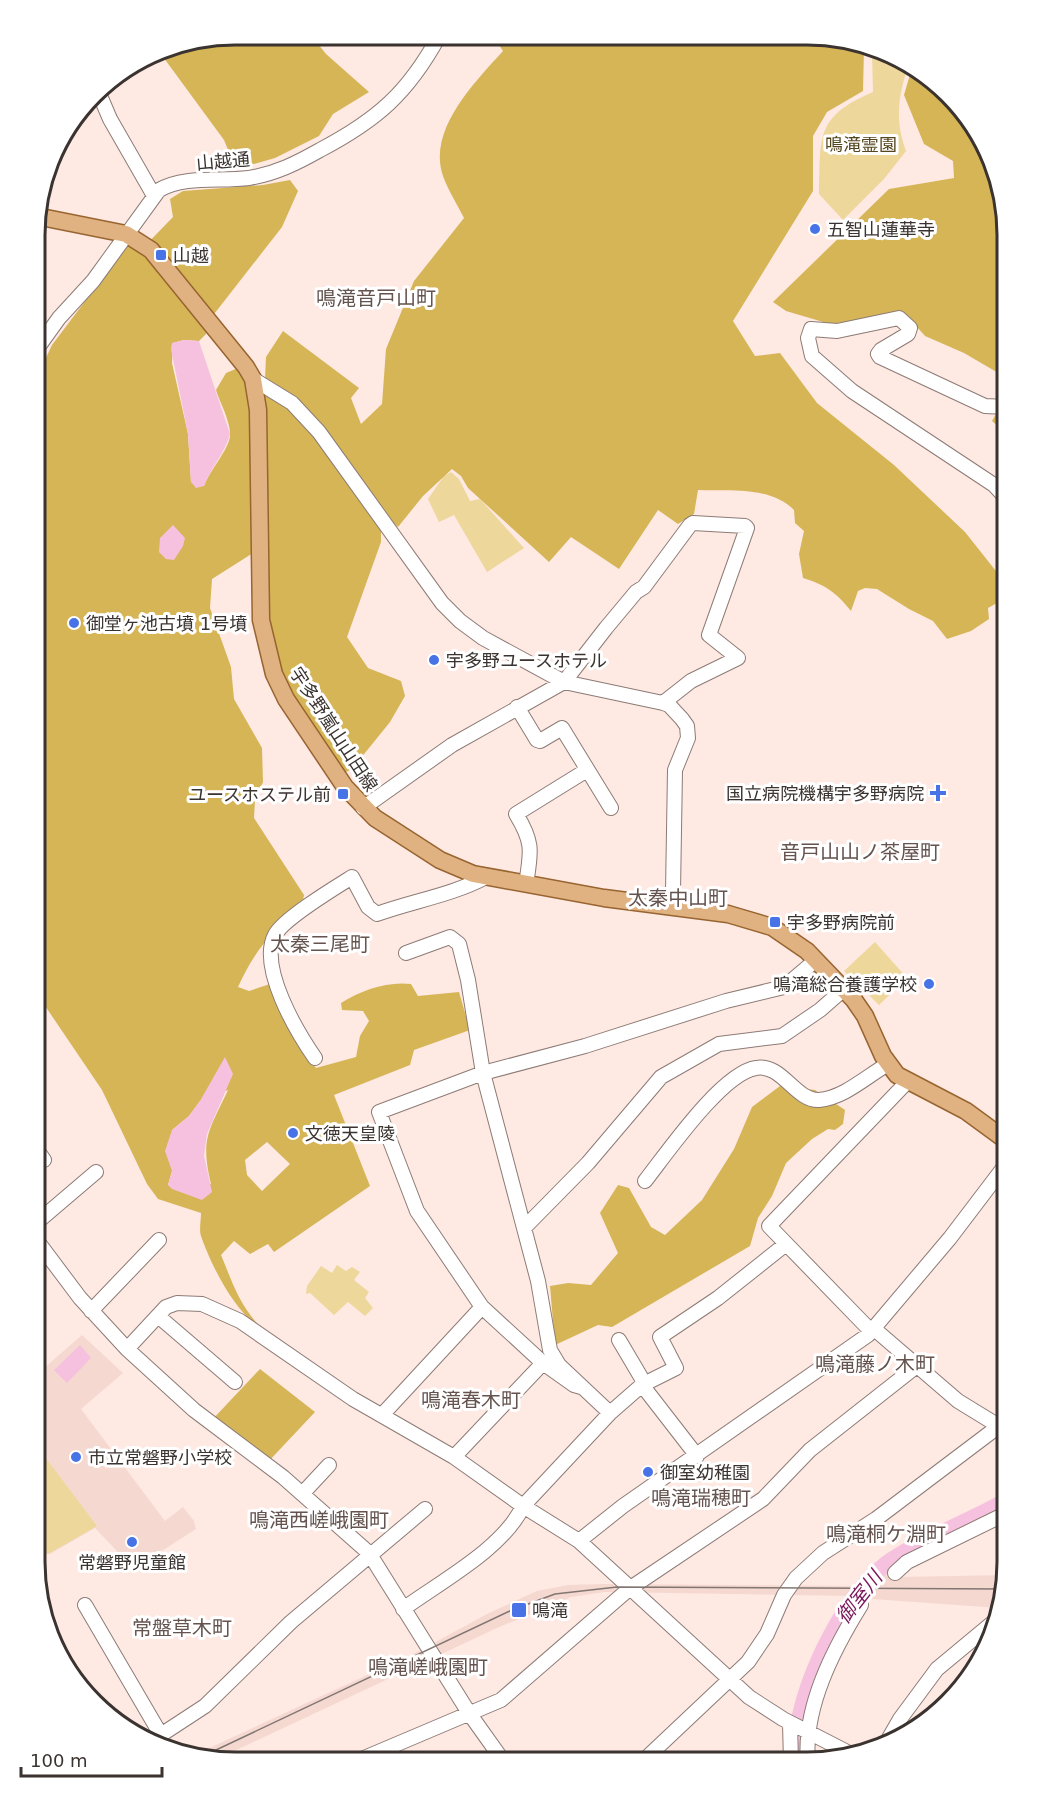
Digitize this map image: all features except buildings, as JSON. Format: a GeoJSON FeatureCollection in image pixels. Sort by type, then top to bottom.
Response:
{"type":"FeatureCollection","features":[{"type":"Feature","properties":{"kind":"main road","name":"宇多野嵐山山田線"},"geometry":{"type":"LineString","coordinates":[[46,218],[126,234],[150,250],[253,379],[258,410],[261,620],[265,647],[286,699],[345,787],[363,808],[440,860],[460,870],[526,884],[675,908],[728,914],[763,923],[788,937],[816,960],[844,988],[865,1017],[888,1064],[908,1082],[966,1111],[997,1133]]}},
{"type":"Feature","properties":{"kind":"street","name":"山越通"},"geometry":{"type":"LineString","coordinates":[[153,194],[176,183],[264,176],[285,169],[363,127],[399,96],[416,76],[434,45]]}},
{"type":"Feature","properties":{"kind":"street"},"geometry":{"type":"LineString","coordinates":[[45,337],[59,318],[93,281],[153,194],[110,119],[102,100]]}},
{"type":"Feature","properties":{"kind":"street"},"geometry":{"type":"LineString","coordinates":[[997,407],[985,406],[880,357],[878,354],[881,350],[908,334],[910,328],[908,323],[899,318],[837,331],[811,329],[808,344],[812,356],[820,363],[886,415],[997,488]]}},
{"type":"Feature","properties":{"kind":"street"},"geometry":{"type":"LineString","coordinates":[[253,379],[292,403],[319,432],[442,603],[460,621],[504,651],[564,682],[663,703],[669,705],[682,719],[687,726],[688,738],[675,770],[673,891],[675,908]]}},
{"type":"Feature","properties":{"kind":"street"},"geometry":{"type":"LineString","coordinates":[[363,808],[452,746],[564,682],[636,592],[644,587],[690,525],[693,523],[745,526],[747,528],[739,555],[709,635],[738,658],[677,689],[663,703]]}},
{"type":"Feature","properties":{"kind":"street"},"geometry":{"type":"LineString","coordinates":[[517,707],[537,740],[540,741],[562,728],[611,808]]}},
{"type":"Feature","properties":{"kind":"street"},"geometry":{"type":"LineString","coordinates":[[526,884],[531,849],[530,837],[516,814],[587,770]]}},
{"type":"Feature","properties":{"kind":"street"},"geometry":{"type":"LineString","coordinates":[[315,1058],[293,1026],[275,974],[272,952],[275,934],[315,900],[352,877],[368,907],[377,914],[422,898],[464,888],[486,877]]}},
{"type":"Feature","properties":{"kind":"street"},"geometry":{"type":"LineString","coordinates":[[406,953],[450,937],[459,944],[468,980],[483,1073],[538,1281],[550,1350],[555,1361],[578,1382],[580,1387]]}},
{"type":"Feature","properties":{"kind":"street"},"geometry":{"type":"LineString","coordinates":[[610,1413],[580,1387],[543,1364],[482,1307],[417,1211],[379,1112],[483,1073],[585,1046],[726,1001],[784,987],[816,960]]}},
{"type":"Feature","properties":{"kind":"street"},"geometry":{"type":"LineString","coordinates":[[524,1228],[588,1163],[661,1077],[719,1044],[782,1036],[820,1010],[844,988]]}},
{"type":"Feature","properties":{"kind":"street"},"geometry":{"type":"LineString","coordinates":[[645,1181],[709,1102],[731,1081],[754,1068],[774,1072],[811,1099],[821,1100],[848,1090],[888,1064]]}},
{"type":"Feature","properties":{"kind":"street"},"geometry":{"type":"LineString","coordinates":[[908,1082],[769,1226],[872,1330],[918,1365],[958,1401],[997,1422]]}},
{"type":"Feature","properties":{"kind":"street"},"geometry":{"type":"LineString","coordinates":[[45,1215],[96,1172]]}},
{"type":"Feature","properties":{"kind":"street"},"geometry":{"type":"LineString","coordinates":[[579,1540],[623,1506],[697,1456],[872,1330],[950,1238],[997,1176]]}},
{"type":"Feature","properties":{"kind":"street"},"geometry":{"type":"LineString","coordinates":[[91,1311],[159,1240]]}},
{"type":"Feature","properties":{"kind":"street"},"geometry":{"type":"LineString","coordinates":[[403,1609],[463,1567],[495,1541],[518,1516],[523,1506],[610,1413],[644,1384],[676,1368],[660,1337],[718,1298],[786,1244]]}},
{"type":"Feature","properties":{"kind":"street"},"geometry":{"type":"LineString","coordinates":[[45,1251],[91,1311],[128,1349],[194,1410],[302,1494],[369,1554],[469,1713],[497,1752]]}},
{"type":"Feature","properties":{"kind":"street"},"geometry":{"type":"LineString","coordinates":[[128,1349],[158,1316],[177,1303],[192,1302],[213,1308],[240,1321],[353,1399],[454,1457],[523,1506],[579,1540],[629,1589],[749,1696],[798,1727],[840,1749]]}},
{"type":"Feature","properties":{"kind":"street"},"geometry":{"type":"LineString","coordinates":[[382,1415],[482,1307]]}},
{"type":"Feature","properties":{"kind":"street"},"geometry":{"type":"LineString","coordinates":[[158,1316],[235,1382]]}},
{"type":"Feature","properties":{"kind":"street"},"geometry":{"type":"LineString","coordinates":[[619,1340],[644,1384],[697,1456]]}},
{"type":"Feature","properties":{"kind":"street"},"geometry":{"type":"LineString","coordinates":[[454,1457],[543,1364]]}},
{"type":"Feature","properties":{"kind":"street"},"geometry":{"type":"LineString","coordinates":[[378,1752],[510,1693],[629,1589],[681,1552],[754,1507],[810,1450],[918,1365]]}},
{"type":"Feature","properties":{"kind":"street"},"geometry":{"type":"LineString","coordinates":[[653,1752],[731,1680],[760,1647],[796,1578],[823,1553],[876,1519],[997,1431]]}},
{"type":"Feature","properties":{"kind":"street"},"geometry":{"type":"LineString","coordinates":[[302,1494],[329,1465]]}},
{"type":"Feature","properties":{"kind":"street"},"geometry":{"type":"LineString","coordinates":[[160,1736],[205,1706],[291,1622],[425,1509]]}},
{"type":"Feature","properties":{"kind":"street"},"geometry":{"type":"LineString","coordinates":[[895,1573],[907,1562],[997,1518]]}},
{"type":"Feature","properties":{"kind":"street"},"geometry":{"type":"LineString","coordinates":[[85,1605],[153,1733]]}},
{"type":"Feature","properties":{"kind":"street"},"geometry":{"type":"LineString","coordinates":[[793,1752],[798,1727],[815,1701],[827,1671],[861,1605]]}},
{"type":"Feature","properties":{"kind":"street"},"geometry":{"type":"LineString","coordinates":[[893,1731],[937,1669],[985,1629]]}},
{"type":"Feature","properties":{"kind":"street"},"geometry":{"type":"LineString","coordinates":[[798,1727],[805,1752]]}},
{"type":"Feature","properties":{"kind":"shaded area"},"geometry":{"type":"Polygon","coordinates":[[[319,45],[369,92],[333,114],[319,136],[275,158],[236,169],[224,140],[164,59],[186,51],[211,47],[319,45]]]}},
{"type":"Feature","properties":{"kind":"shaded area"},"geometry":{"type":"Polygon","coordinates":[[[499,45],[807,45],[864,54],[863,91],[827,112],[813,136],[813,191],[733,321],[755,356],[780,353],[817,403],[894,465],[965,532],[997,572],[997,603],[988,608],[989,619],[971,631],[947,639],[933,621],[877,589],[865,588],[858,591],[851,611],[830,590],[803,578],[799,554],[804,531],[795,523],[794,510],[784,502],[762,493],[698,490],[694,514],[678,524],[658,510],[619,569],[571,537],[549,562],[468,488],[461,476],[452,469],[423,496],[398,527],[265,380],[266,357],[283,331],[359,388],[351,398],[361,424],[382,404],[386,349],[414,281],[464,218],[443,176],[440,159],[442,141],[456,108],[503,51],[499,45]]]}},
{"type":"Feature","properties":{"kind":"shaded area"},"geometry":{"type":"Polygon","coordinates":[[[910,76],[923,84],[941,101],[958,119],[971,140],[983,163],[991,186],[997,235],[997,372],[964,353],[925,336],[909,318],[902,314],[830,324],[786,311],[773,302],[889,189],[954,178],[953,161],[924,144],[904,95],[910,76]]]}},
{"type":"Feature","properties":{"kind":"shaded area"},"geometry":{"type":"Polygon","coordinates":[[[290,180],[298,191],[282,227],[204,327],[208,332],[199,341],[184,340],[173,343],[172,363],[188,434],[191,482],[204,486],[229,441],[229,425],[216,390],[226,373],[238,368],[254,400],[253,553],[212,579],[210,608],[231,667],[234,699],[262,748],[263,782],[255,800],[254,818],[304,895],[302,907],[265,942],[238,987],[249,991],[273,983],[293,1034],[316,1068],[356,1057],[360,1036],[369,1021],[363,1011],[342,1010],[341,1003],[375,987],[411,984],[418,996],[459,992],[470,1030],[414,1050],[410,1065],[334,1095],[370,1186],[274,1252],[268,1244],[250,1254],[234,1241],[221,1255],[242,1302],[261,1328],[251,1321],[233,1300],[218,1274],[201,1236],[201,1213],[158,1199],[147,1184],[102,1090],[45,1006],[45,360],[52,345],[129,243],[141,250],[173,217],[170,199],[183,191],[263,185],[290,180]],[[228,1090],[200,1101],[189,1116],[172,1130],[172,1171],[168,1185],[211,1184],[206,1156],[208,1135],[228,1090]],[[267,1142],[245,1160],[247,1175],[262,1191],[290,1164],[267,1142]]]}},
{"type":"Feature","properties":{"kind":"shaded area"},"geometry":{"type":"Polygon","coordinates":[[[184,340],[199,341],[230,434],[204,486],[196,488],[191,482],[188,434],[171,349],[172,343],[184,340]]]}},
{"type":"Feature","properties":{"kind":"shaded area"},"geometry":{"type":"Polygon","coordinates":[[[263,391],[289,407],[316,435],[381,526],[381,542],[347,637],[368,668],[401,681],[405,696],[390,722],[352,769],[344,773],[293,697],[277,662],[270,618],[263,391]]]}},
{"type":"Feature","properties":{"kind":"shaded area"},"geometry":{"type":"Polygon","coordinates":[[[997,414],[997,425],[992,421],[997,414]]]}},
{"type":"Feature","properties":{"kind":"shaded area"},"geometry":{"type":"Polygon","coordinates":[[[173,525],[185,538],[174,560],[166,559],[159,552],[160,538],[173,525]]]}},
{"type":"Feature","properties":{"kind":"shaded area"},"geometry":{"type":"Polygon","coordinates":[[[225,1057],[233,1074],[207,1134],[204,1156],[212,1192],[202,1200],[172,1189],[168,1185],[172,1171],[165,1151],[172,1130],[189,1116],[200,1101],[225,1057]]]}},
{"type":"Feature","properties":{"kind":"shaded area"},"geometry":{"type":"Polygon","coordinates":[[[780,1086],[815,1090],[845,1110],[843,1124],[835,1130],[828,1129],[812,1139],[786,1163],[772,1196],[758,1218],[750,1246],[612,1327],[598,1325],[555,1345],[550,1286],[568,1283],[591,1285],[618,1253],[600,1213],[618,1185],[629,1188],[651,1227],[665,1235],[702,1200],[734,1149],[752,1107],[780,1086]]]}},
{"type":"Feature","properties":{"kind":"shaded area","name":"市立常磐野小学校"},"geometry":{"type":"Polygon","coordinates":[[[82,1335],[123,1373],[81,1409],[165,1521],[183,1507],[194,1521],[196,1529],[134,1569],[95,1528],[50,1554],[45,1554],[45,1367],[82,1335]]]}},
{"type":"Feature","properties":{"kind":"shaded area"},"geometry":{"type":"Polygon","coordinates":[[[80,1345],[91,1358],[67,1383],[54,1370],[80,1345]]]}},
{"type":"Feature","properties":{"kind":"shaded area"},"geometry":{"type":"Polygon","coordinates":[[[260,1369],[315,1412],[268,1462],[211,1421],[260,1369]]]}},
{"type":"Feature","properties":{"kind":"shaded area"},"geometry":{"type":"Polygon","coordinates":[[[880,1571],[899,1577],[997,1575],[992,1607],[858,1598],[880,1571]]]}},
{"type":"Feature","properties":{"kind":"shaded area"},"geometry":{"type":"Polygon","coordinates":[[[568,1585],[861,1586],[853,1596],[605,1592],[571,1597],[497,1628],[233,1752],[207,1749],[417,1652],[489,1613],[537,1591],[568,1585]]]}},
{"type":"Feature","properties":{"kind":"green space","name":"鳴滝霊園"},"geometry":{"type":"Polygon","coordinates":[[[872,57],[906,73],[899,120],[906,151],[884,179],[843,220],[819,194],[821,144],[831,120],[840,111],[873,92],[872,57]]]}},
{"type":"Feature","properties":{"kind":"green space"},"geometry":{"type":"Polygon","coordinates":[[[451,472],[459,479],[470,501],[480,499],[524,548],[487,572],[454,515],[439,522],[428,499],[444,476],[451,472]]]}},
{"type":"Feature","properties":{"kind":"green space"},"geometry":{"type":"Polygon","coordinates":[[[875,942],[907,978],[879,1005],[844,971],[875,942]]]}},
{"type":"Feature","properties":{"kind":"green space"},"geometry":{"type":"Polygon","coordinates":[[[337,1265],[346,1271],[352,1267],[360,1272],[354,1280],[369,1292],[365,1298],[373,1308],[365,1316],[348,1302],[334,1315],[310,1293],[306,1294],[307,1286],[321,1266],[332,1273],[337,1265]]]}},
{"type":"Feature","properties":{"kind":"green space"},"geometry":{"type":"Polygon","coordinates":[[[45,1457],[97,1526],[50,1553],[45,1553],[45,1457]]]}},
{"type":"Feature","properties":{"kind":"waterway","name":"御室川"},"geometry":{"type":"LineString","coordinates":[[798,1752],[798,1726],[810,1682],[832,1634],[860,1590],[876,1572],[893,1559],[997,1505]]}},
{"type":"Feature","properties":{"kind":"tram line"},"geometry":{"type":"LineString","coordinates":[[215,1750],[512,1610],[555,1594],[617,1587],[995,1589]]}},
{"type":"Feature","properties":{"kind":"place","name":"五智山蓮華寺"},"geometry":{"type":"Point","coordinates":[815,229]}},
{"type":"Feature","properties":{"kind":"place","name":"山越"},"geometry":{"type":"Point","coordinates":[161,255]}},
{"type":"Feature","properties":{"kind":"place","name":"御堂ヶ池古墳 1号墳"},"geometry":{"type":"Point","coordinates":[74,623]}},
{"type":"Feature","properties":{"kind":"place","name":"宇多野ユースホテル"},"geometry":{"type":"Point","coordinates":[434,660]}},
{"type":"Feature","properties":{"kind":"place","name":"国立病院機構宇多野病院"},"geometry":{"type":"Point","coordinates":[938,793]}},
{"type":"Feature","properties":{"kind":"place","name":"ユースホステル前"},"geometry":{"type":"Point","coordinates":[343,794]}},
{"type":"Feature","properties":{"kind":"place","name":"宇多野病院前"},"geometry":{"type":"Point","coordinates":[775,922]}},
{"type":"Feature","properties":{"kind":"place","name":"鳴滝総合養護学校"},"geometry":{"type":"Point","coordinates":[929,984]}},
{"type":"Feature","properties":{"kind":"place","name":"文徳天皇陵"},"geometry":{"type":"Point","coordinates":[293,1133]}},
{"type":"Feature","properties":{"kind":"place","name":"市立常磐野小学校"},"geometry":{"type":"Point","coordinates":[76,1457]}},
{"type":"Feature","properties":{"kind":"place","name":"御室幼稚園"},"geometry":{"type":"Point","coordinates":[648,1472]}},
{"type":"Feature","properties":{"kind":"place","name":"常磐野児童館"},"geometry":{"type":"Point","coordinates":[132,1542]}},
{"type":"Feature","properties":{"kind":"place","name":"鳴滝"},"geometry":{"type":"Point","coordinates":[519,1610]}},
{"type":"Feature","properties":{"kind":"district","name":"鳴滝音戸山町"},"geometry":{"type":"Point","coordinates":[376,298]}},
{"type":"Feature","properties":{"kind":"district","name":"音戸山山ノ茶屋町"},"geometry":{"type":"Point","coordinates":[860,852]}},
{"type":"Feature","properties":{"kind":"district","name":"太秦中山町"},"geometry":{"type":"Point","coordinates":[678,898]}},
{"type":"Feature","properties":{"kind":"district","name":"太秦三尾町"},"geometry":{"type":"Point","coordinates":[320,944]}},
{"type":"Feature","properties":{"kind":"district","name":"鳴滝藤ノ木町"},"geometry":{"type":"Point","coordinates":[875,1364]}},
{"type":"Feature","properties":{"kind":"district","name":"鳴滝春木町"},"geometry":{"type":"Point","coordinates":[471,1400]}},
{"type":"Feature","properties":{"kind":"district","name":"鳴滝瑞穂町"},"geometry":{"type":"Point","coordinates":[701,1498]}},
{"type":"Feature","properties":{"kind":"district","name":"鳴滝西嵯峨園町"},"geometry":{"type":"Point","coordinates":[319,1520]}},
{"type":"Feature","properties":{"kind":"district","name":"鳴滝桐ケ淵町"},"geometry":{"type":"Point","coordinates":[886,1534]}},
{"type":"Feature","properties":{"kind":"district","name":"常盤草木町"},"geometry":{"type":"Point","coordinates":[182,1628]}},
{"type":"Feature","properties":{"kind":"district","name":"鳴滝嵯峨園町"},"geometry":{"type":"Point","coordinates":[428,1667]}}]}
